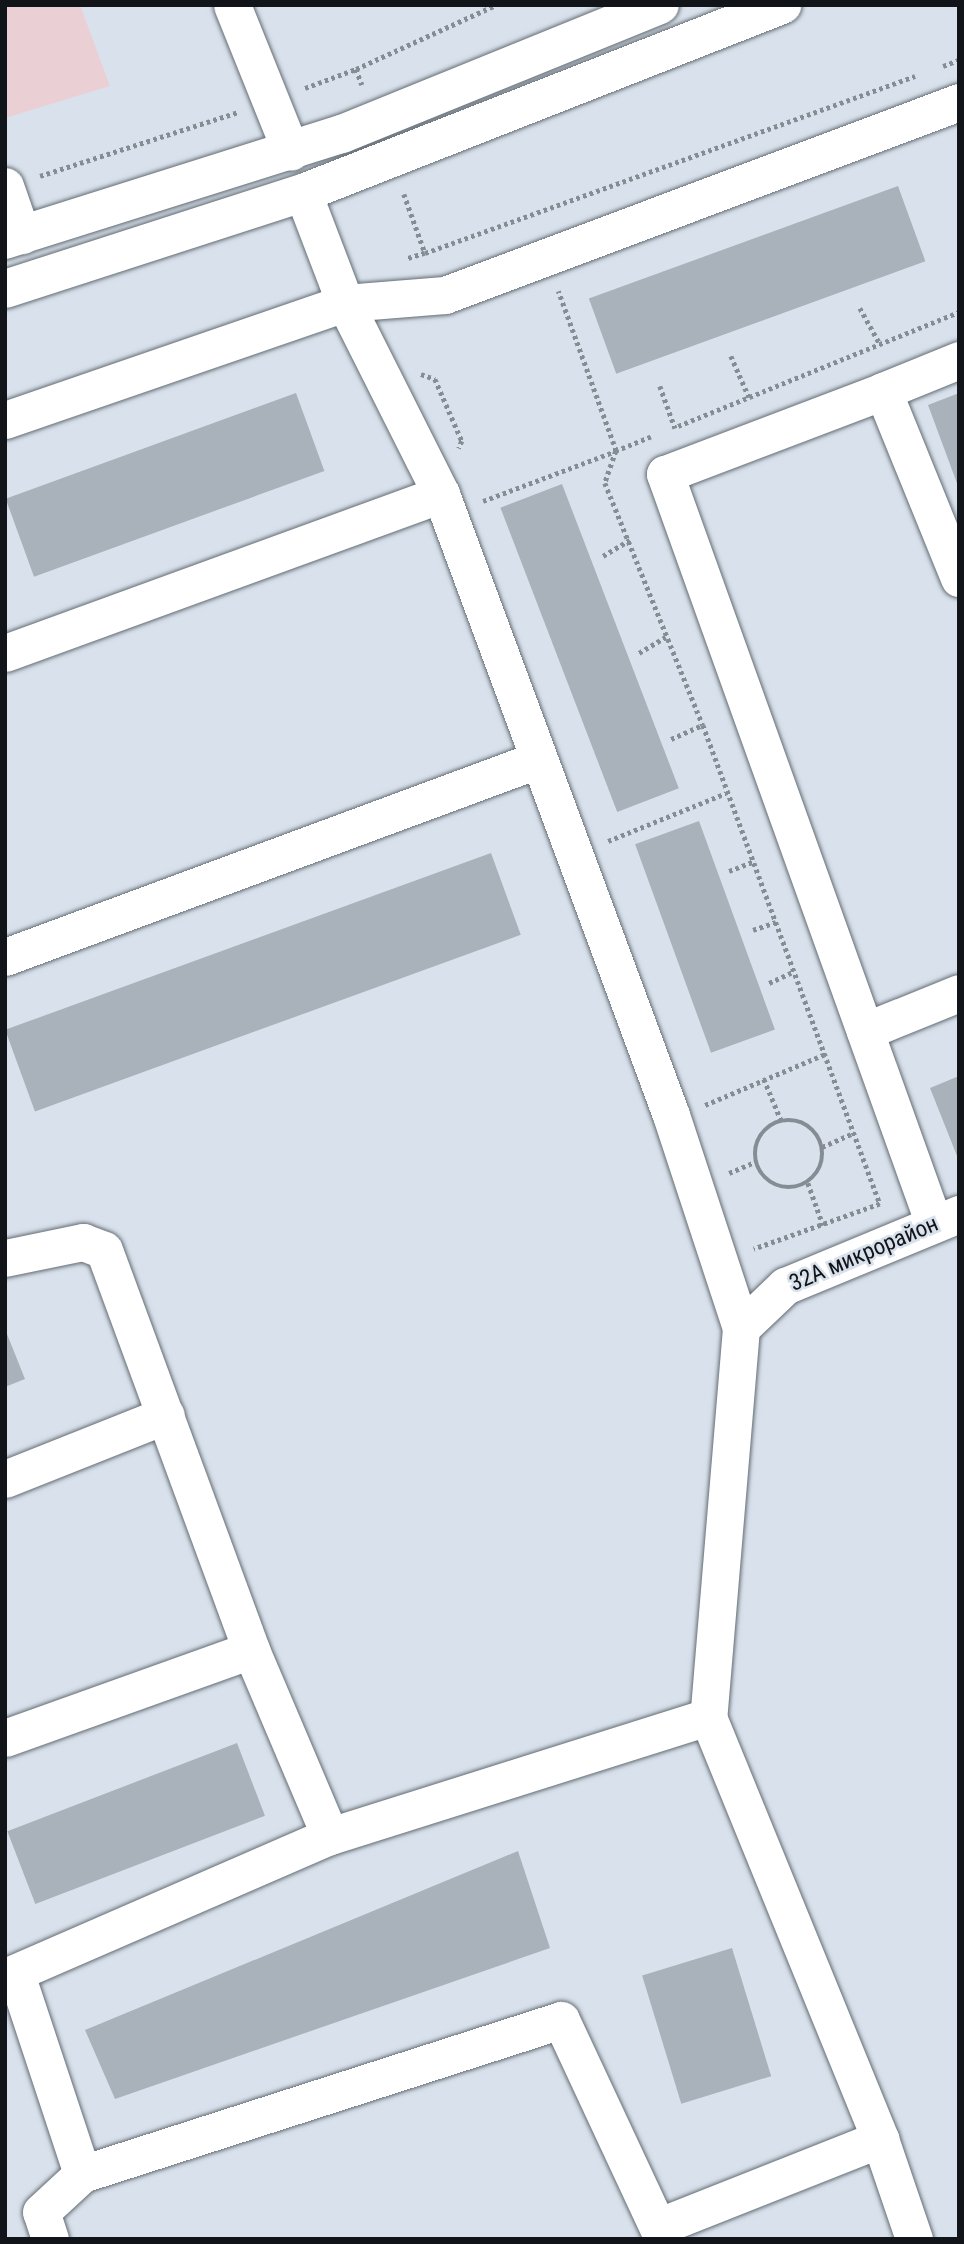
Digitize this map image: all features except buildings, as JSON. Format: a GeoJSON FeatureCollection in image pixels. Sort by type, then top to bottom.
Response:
{"type":"FeatureCollection","features":[{"type":"Feature","properties":{"kind":"main road"},"geometry":{"type":"LineString","coordinates":[[14,237],[291,152],[374,122],[660,5]]}},
{"type":"Feature","properties":{"kind":"main road"},"geometry":{"type":"LineString","coordinates":[[5,289],[303,193],[776,6]]}},
{"type":"Feature","properties":{"kind":"lane"},"geometry":{"type":"LineString","coordinates":[[232,5],[291,152]]}},
{"type":"Feature","properties":{"kind":"lane"},"geometry":{"type":"LineString","coordinates":[[5,420],[345,303],[445,295],[959,102]]}},
{"type":"Feature","properties":{"kind":"lane"},"geometry":{"type":"LineString","coordinates":[[5,187],[14,237]]}},
{"type":"Feature","properties":{"kind":"lane"},"geometry":{"type":"LineString","coordinates":[[303,193],[345,303],[456,499],[537,760],[671,1115],[741,1328],[708,1717],[880,2139],[914,2239]]}},
{"type":"Feature","properties":{"kind":"lane"},"geometry":{"type":"LineString","coordinates":[[946,1219],[865,1031],[665,474],[959,360]]}},
{"type":"Feature","properties":{"kind":"lane"},"geometry":{"type":"LineString","coordinates":[[883,391],[959,578]]}},
{"type":"Feature","properties":{"kind":"lane"},"geometry":{"type":"LineString","coordinates":[[5,653],[456,499]]}},
{"type":"Feature","properties":{"kind":"lane"},"geometry":{"type":"LineString","coordinates":[[5,957],[537,760]]}},
{"type":"Feature","properties":{"kind":"lane"},"geometry":{"type":"LineString","coordinates":[[865,1031],[959,992]]}},
{"type":"Feature","properties":{"kind":"lane","name":"32А микрорайон"},"geometry":{"type":"LineString","coordinates":[[741,1328],[785,1286],[946,1219]]}},
{"type":"Feature","properties":{"kind":"lane"},"geometry":{"type":"LineString","coordinates":[[5,1258],[83,1242],[104,1250],[251,1650],[330,1836]]}},
{"type":"Feature","properties":{"kind":"lane"},"geometry":{"type":"LineString","coordinates":[[5,1479],[166,1415]]}},
{"type":"Feature","properties":{"kind":"lane"},"geometry":{"type":"LineString","coordinates":[[5,1738],[251,1650]]}},
{"type":"Feature","properties":{"kind":"lane"},"geometry":{"type":"LineString","coordinates":[[82,2174],[11,1976],[330,1836],[708,1717]]}},
{"type":"Feature","properties":{"kind":"lane"},"geometry":{"type":"LineString","coordinates":[[50,2239],[41,2212],[82,2174],[561,2020],[662,2232],[880,2139]]}},
{"type":"Feature","properties":{"kind":"path"},"geometry":{"type":"LineString","coordinates":[[5,187],[270,101],[356,69],[496,5]]}},
{"type":"Feature","properties":{"kind":"path"},"geometry":{"type":"LineString","coordinates":[[933,69],[959,60]]}},
{"type":"Feature","properties":{"kind":"path"},"geometry":{"type":"LineString","coordinates":[[356,69],[374,122]]}},
{"type":"Feature","properties":{"kind":"path"},"geometry":{"type":"LineString","coordinates":[[425,253],[920,74]]}},
{"type":"Feature","properties":{"kind":"path"},"geometry":{"type":"LineString","coordinates":[[456,499],[616,451],[554,278]]}},
{"type":"Feature","properties":{"kind":"path"},"geometry":{"type":"LineString","coordinates":[[860,309],[880,344]]}},
{"type":"Feature","properties":{"kind":"path"},"geometry":{"type":"LineString","coordinates":[[731,356],[749,397]]}},
{"type":"Feature","properties":{"kind":"path"},"geometry":{"type":"LineString","coordinates":[[414,372],[435,379],[462,442],[457,453]]}},
{"type":"Feature","properties":{"kind":"path"},"geometry":{"type":"LineString","coordinates":[[660,386],[675,428]]}},
{"type":"Feature","properties":{"kind":"path"},"geometry":{"type":"LineString","coordinates":[[603,556],[631,541]]}},
{"type":"Feature","properties":{"kind":"path"},"geometry":{"type":"LineString","coordinates":[[639,653],[666,637]]}},
{"type":"Feature","properties":{"kind":"path"},"geometry":{"type":"LineString","coordinates":[[671,739],[703,725]]}},
{"type":"Feature","properties":{"kind":"path"},"geometry":{"type":"LineString","coordinates":[[601,844],[726,793]]}},
{"type":"Feature","properties":{"kind":"path"},"geometry":{"type":"LineString","coordinates":[[729,871],[754,861]]}},
{"type":"Feature","properties":{"kind":"path"},"geometry":{"type":"LineString","coordinates":[[753,930],[776,922]]}},
{"type":"Feature","properties":{"kind":"path"},"geometry":{"type":"LineString","coordinates":[[769,983],[794,971]]}},
{"type":"Feature","properties":{"kind":"path"},"geometry":{"type":"LineString","coordinates":[[701,1107],[825,1054]]}},
{"type":"Feature","properties":{"kind":"path"},"geometry":{"type":"LineString","coordinates":[[764,1079],[781,1120]]}},
{"type":"Feature","properties":{"kind":"path"},"geometry":{"type":"LineString","coordinates":[[781,1120],[807,1125],[822,1147],[823,1160],[808,1183],[782,1188],[770,1183],[755,1162],[760,1136],[781,1120]]}},
{"type":"Feature","properties":{"kind":"path"},"geometry":{"type":"LineString","coordinates":[[822,1147],[854,1133]]}},
{"type":"Feature","properties":{"kind":"path"},"geometry":{"type":"LineString","coordinates":[[725,1174],[755,1162]]}},
{"type":"Feature","properties":{"kind":"path"},"geometry":{"type":"LineString","coordinates":[[808,1183],[823,1225]]}},
{"type":"Feature","properties":{"kind":"shaded area"},"geometry":{"type":"Polygon","coordinates":[[[5,5],[80,5],[110,86],[5,118],[5,5]]]}}]}
